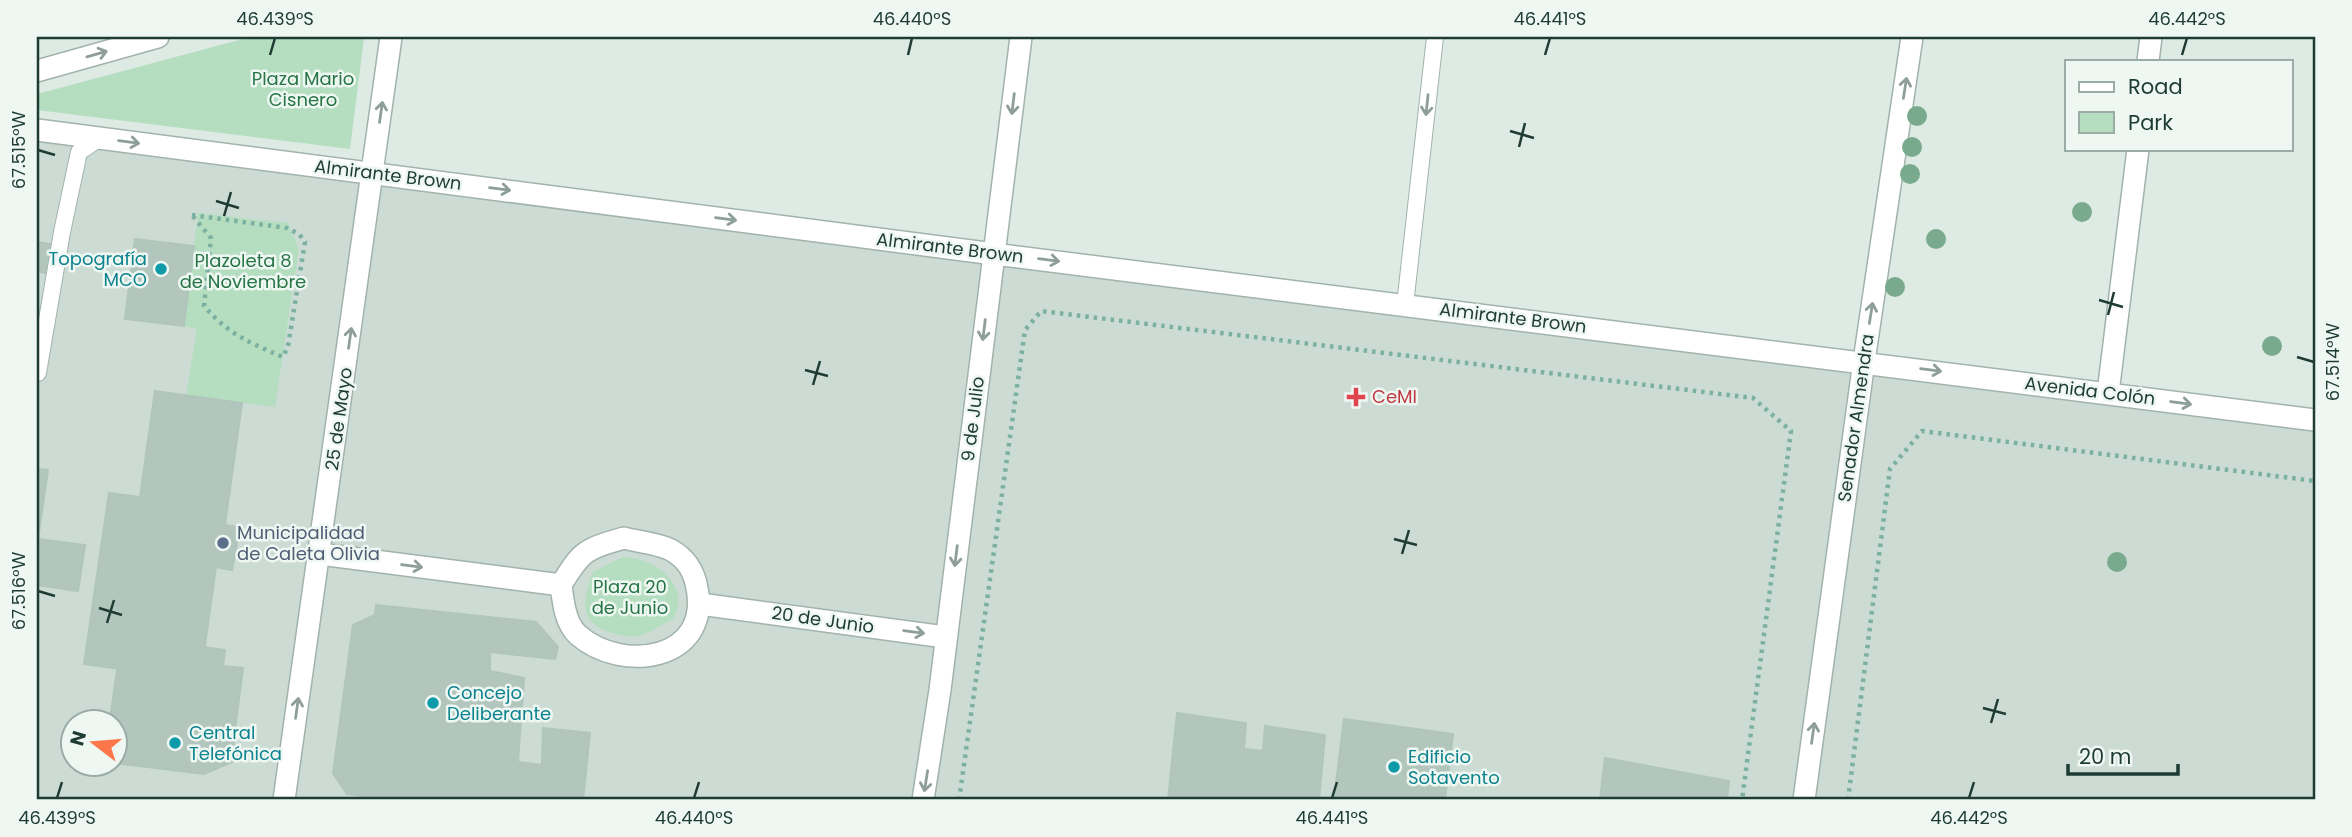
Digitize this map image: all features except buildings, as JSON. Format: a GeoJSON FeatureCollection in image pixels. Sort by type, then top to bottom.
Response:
{"type":"FeatureCollection","features":[{"type":"Feature","properties":{"kind":"street"},"geometry":{"type":"LineString","coordinates":[[37,71],[158,37]]}},
{"type":"Feature","properties":{"kind":"street","name":"25 de Mayo"},"geometry":{"type":"LineString","coordinates":[[284,800],[391,37]]}},
{"type":"Feature","properties":{"kind":"street","name":"9 de Julio"},"geometry":{"type":"LineString","coordinates":[[923,800],[1021,37]]}},
{"type":"Feature","properties":{"kind":"street","name":"Senador Almendra"},"geometry":{"type":"LineString","coordinates":[[1804,800],[1912,37]]}},
{"type":"Feature","properties":{"kind":"street"},"geometry":{"type":"LineString","coordinates":[[2148,60],[2151,37]]}},
{"type":"Feature","properties":{"kind":"street","name":"Almirante Brown"},"geometry":{"type":"LineString","coordinates":[[37,130],[994,254],[1864,362]]}},
{"type":"Feature","properties":{"kind":"street"},"geometry":{"type":"LineString","coordinates":[[2108,393],[2138,150]]}},
{"type":"Feature","properties":{"kind":"street","name":"Avenida Colón"},"geometry":{"type":"LineString","coordinates":[[1864,362],[2315,420]]}},
{"type":"Feature","properties":{"kind":"street"},"geometry":{"type":"LineString","coordinates":[[624,538],[671,550],[693,569],[700,604],[696,625],[678,646],[652,657],[626,657],[600,648],[576,634],[565,613],[561,585],[574,563],[587,549],[624,538]]}},
{"type":"Feature","properties":{"kind":"street"},"geometry":{"type":"LineString","coordinates":[[320,554],[561,585]]}},
{"type":"Feature","properties":{"kind":"street","name":"20 de Junio"},"geometry":{"type":"LineString","coordinates":[[700,604],[946,637]]}},
{"type":"Feature","properties":{"kind":"lane"},"geometry":{"type":"LineString","coordinates":[[1405,305],[1435,37]]}},
{"type":"Feature","properties":{"kind":"lane"},"geometry":{"type":"LineString","coordinates":[[64,133],[79,152]]}},
{"type":"Feature","properties":{"kind":"lane"},"geometry":{"type":"LineString","coordinates":[[38,373],[62,232],[79,152],[100,138]]}},
{"type":"Feature","properties":{"kind":"path"},"geometry":{"type":"LineString","coordinates":[[192,215],[287,228],[299,234],[305,242],[288,346],[283,357],[244,341],[220,325],[204,306],[211,238],[192,215]]}},
{"type":"Feature","properties":{"kind":"path"},"geometry":{"type":"LineString","coordinates":[[959,800],[1025,330],[1041,311],[1753,398],[1791,431],[1742,800]]}},
{"type":"Feature","properties":{"kind":"path"},"geometry":{"type":"LineString","coordinates":[[1848,800],[1890,469],[1922,431],[2315,481]]}},
{"type":"Feature","properties":{"kind":"shaded area"},"geometry":{"type":"Polygon","coordinates":[[[37,130],[2315,420],[2315,800],[37,800],[37,130]]]}},
{"type":"Feature","properties":{"kind":"green space","name":"Plaza Mario Cisnero"},"geometry":{"type":"Polygon","coordinates":[[[250,37],[364,38],[350,149],[37,110],[37,94],[250,37]]]}},
{"type":"Feature","properties":{"kind":"green space","name":"Plazoleta 8 de Noviembre"},"geometry":{"type":"Polygon","coordinates":[[[198,213],[288,223],[299,249],[275,407],[186,395],[197,329],[184,326],[198,213]]]}},
{"type":"Feature","properties":{"kind":"green space","name":"Plaza 20 de Junio"},"geometry":{"type":"Polygon","coordinates":[[[623,557],[657,567],[671,580],[678,596],[674,618],[640,636],[623,636],[602,629],[588,617],[586,610],[585,601],[593,572],[623,557]]]}},
{"type":"Feature","properties":{"kind":"place","name":"Topografía MCO"},"geometry":{"type":"Point","coordinates":[161,269]}},
{"type":"Feature","properties":{"kind":"place","name":"CeMI"},"geometry":{"type":"Point","coordinates":[1356,397]}},
{"type":"Feature","properties":{"kind":"place","name":"Municipalidad de Caleta Olivia"},"geometry":{"type":"Point","coordinates":[223,543]}},
{"type":"Feature","properties":{"kind":"place","name":"Concejo Deliberante"},"geometry":{"type":"Point","coordinates":[433,703]}},
{"type":"Feature","properties":{"kind":"place","name":"Central Telefónica"},"geometry":{"type":"Point","coordinates":[175,743]}},
{"type":"Feature","properties":{"kind":"place","name":"Edificio Sotavento"},"geometry":{"type":"Point","coordinates":[1394,767]}}]}
